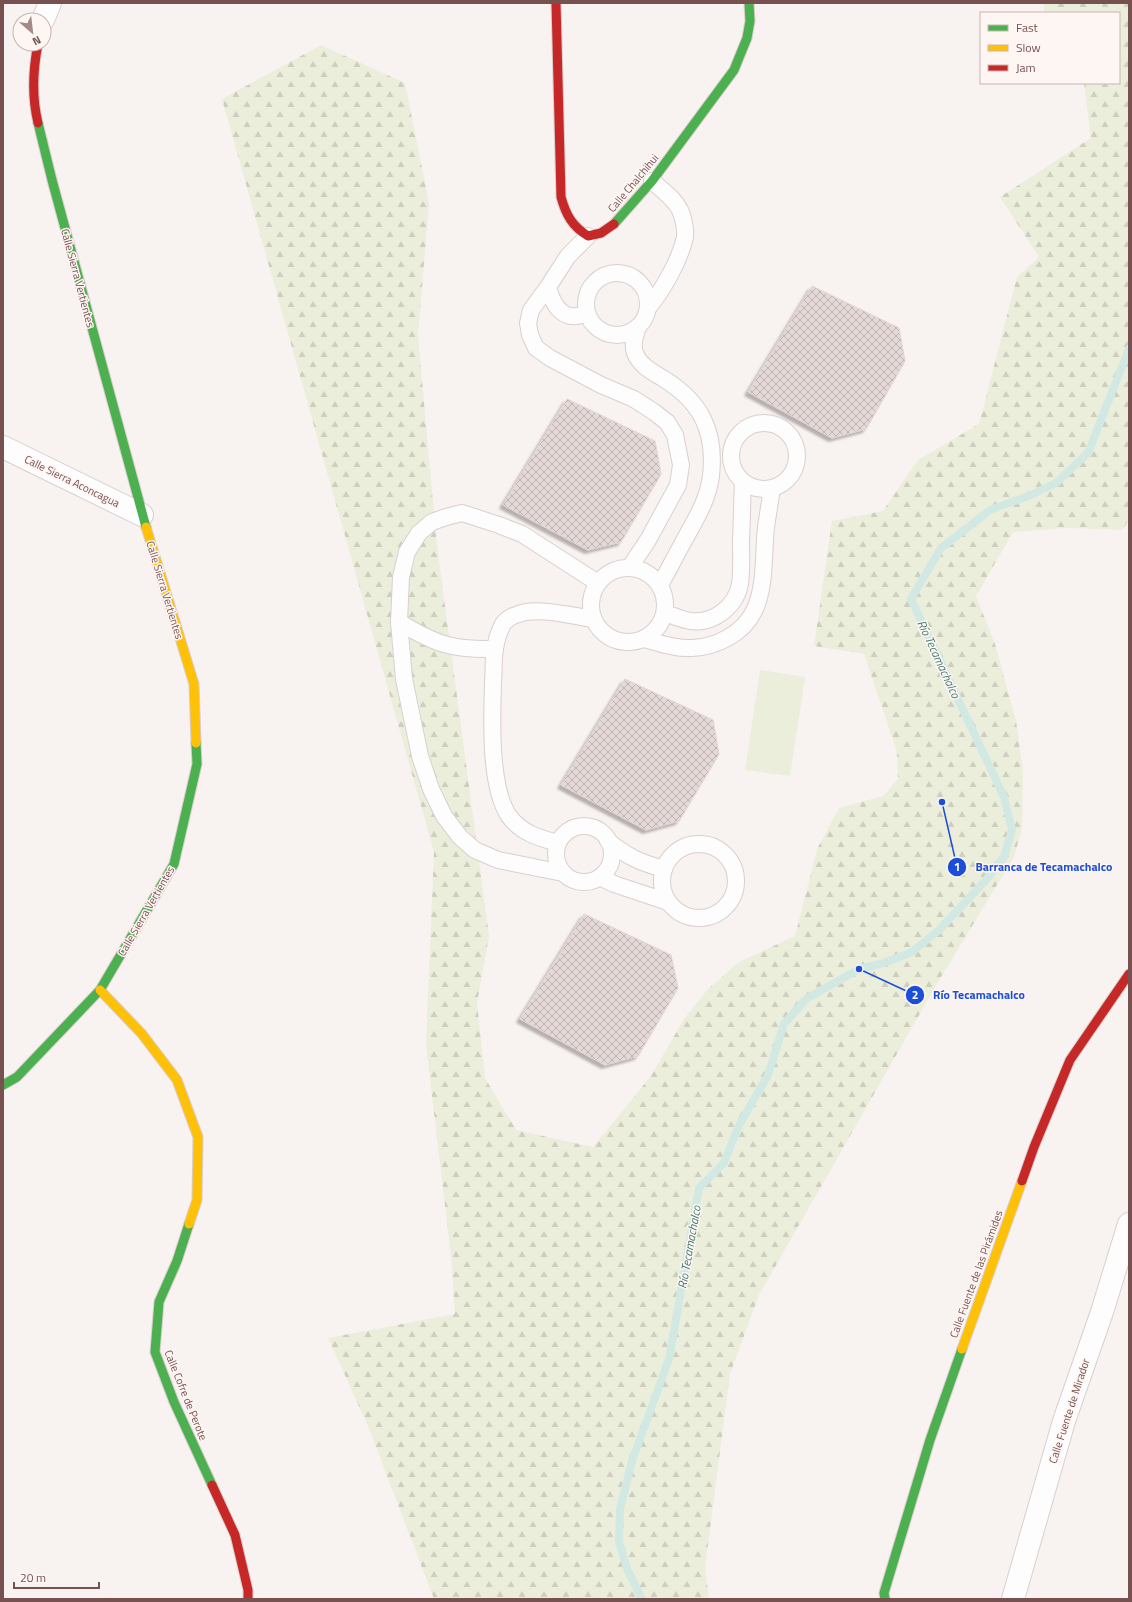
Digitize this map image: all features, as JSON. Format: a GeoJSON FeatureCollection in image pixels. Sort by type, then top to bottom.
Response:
{"type":"FeatureCollection","features":[{"type":"Feature","properties":{"kind":"street"},"geometry":{"type":"LineString","coordinates":[[556,3],[561,197],[568,220],[577,230],[588,236]]}},
{"type":"Feature","properties":{"kind":"street","name":"Calle Chalchihui"},"geometry":{"type":"LineString","coordinates":[[588,236],[601,233],[613,225],[625,213],[652,181],[734,70],[744,50],[750,28],[751,14],[749,3]]}},
{"type":"Feature","properties":{"kind":"street","name":"Calle Sierra Vertientes"},"geometry":{"type":"LineString","coordinates":[[3,1085],[17,1077],[100,990],[174,864],[198,764],[194,684],[142,515],[54,188],[36,114],[34,66],[37,52]]}},
{"type":"Feature","properties":{"kind":"street","name":"Calle Sierra Aconcagua"},"geometry":{"type":"LineString","coordinates":[[3,447],[142,515]]}},
{"type":"Feature","properties":{"kind":"street","name":"Calle Fuente de las Pirámides"},"geometry":{"type":"LineString","coordinates":[[885,1599],[884,1593],[930,1440],[1034,1147],[1070,1060],[1129,974]]}},
{"type":"Feature","properties":{"kind":"street","name":"Calle Cofre de Perote"},"geometry":{"type":"LineString","coordinates":[[100,990],[142,1034],[176,1080],[198,1137],[197,1200],[177,1261],[159,1302],[155,1352],[174,1402],[235,1535],[248,1590],[248,1599]]}},
{"type":"Feature","properties":{"kind":"street","name":"Calle Fuente de Mirador"},"geometry":{"type":"LineString","coordinates":[[1013,1599],[1064,1422],[1102,1312],[1129,1224]]}},
{"type":"Feature","properties":{"kind":"lane"},"geometry":{"type":"LineString","coordinates":[[648,308],[657,297],[668,276],[680,252],[685,235],[680,211],[674,201],[652,181]]}},
{"type":"Feature","properties":{"kind":"lane"},"geometry":{"type":"LineString","coordinates":[[588,236],[568,256],[531,310],[528,323],[530,336],[536,348],[550,358],[601,385],[634,399],[667,422],[675,435],[681,466],[678,485],[654,529],[630,567]]}},
{"type":"Feature","properties":{"kind":"lane"},"geometry":{"type":"LineString","coordinates":[[620,273],[632,276],[642,284],[647,295],[648,308],[645,318],[638,327],[628,333],[615,335],[604,332],[594,325],[587,314],[586,302],[589,290],[597,280],[608,274],[620,273]]}},
{"type":"Feature","properties":{"kind":"lane"},"geometry":{"type":"LineString","coordinates":[[548,287],[551,298],[556,307],[563,314],[572,316],[587,314]]}},
{"type":"Feature","properties":{"kind":"lane"},"geometry":{"type":"LineString","coordinates":[[638,327],[633,344],[635,353],[640,362],[677,387],[688,397],[702,416],[707,427],[712,453],[711,476],[700,514],[660,585]]}},
{"type":"Feature","properties":{"kind":"lane"},"geometry":{"type":"LineString","coordinates":[[758,424],[770,424],[782,429],[791,437],[796,449],[796,462],[792,473],[784,483],[772,488],[757,489],[743,482],[735,473],[731,461],[732,449],[737,437],[746,428],[758,424]]}},
{"type":"Feature","properties":{"kind":"lane"},"geometry":{"type":"LineString","coordinates":[[665,613],[680,619],[693,621],[705,620],[726,610],[734,600],[740,585],[743,482]]}},
{"type":"Feature","properties":{"kind":"lane"},"geometry":{"type":"LineString","coordinates":[[644,639],[675,647],[692,648],[710,645],[728,638],[744,626],[754,611],[759,594],[772,488]]}},
{"type":"Feature","properties":{"kind":"lane"},"geometry":{"type":"LineString","coordinates":[[563,873],[498,860],[475,850],[460,837],[444,816],[431,788],[420,756],[404,679],[399,622],[401,577],[407,552],[419,533],[432,522],[462,513],[522,534],[598,583]]}},
{"type":"Feature","properties":{"kind":"lane"},"geometry":{"type":"LineString","coordinates":[[630,567],[642,570],[652,576],[660,585],[666,602],[665,613],[661,623],[654,632],[644,639],[632,642],[620,641],[609,637],[600,629],[590,608],[592,595],[598,583],[606,574],[618,568],[630,567]]}},
{"type":"Feature","properties":{"kind":"lane"},"geometry":{"type":"LineString","coordinates":[[558,843],[534,837],[519,827],[509,816],[502,802],[496,779],[494,746],[493,704],[495,649],[502,624],[516,614],[536,611],[594,619]]}},
{"type":"Feature","properties":{"kind":"lane"},"geometry":{"type":"LineString","coordinates":[[399,622],[424,637],[446,646],[470,649],[495,649]]}},
{"type":"Feature","properties":{"kind":"lane"},"geometry":{"type":"LineString","coordinates":[[608,841],[612,856],[610,864],[600,877],[593,881],[585,882],[569,878],[563,873],[558,864],[556,853],[558,843],[570,830],[578,827],[596,829],[623,853],[638,861],[664,869]]}},
{"type":"Feature","properties":{"kind":"lane"},"geometry":{"type":"LineString","coordinates":[[700,844],[712,846],[722,852],[730,860],[735,871],[736,882],[734,893],[728,904],[720,911],[710,916],[698,918],[687,916],[676,910],[668,902],[662,880],[664,869],[670,859],[679,850],[700,844]]}},
{"type":"Feature","properties":{"kind":"lane"},"geometry":{"type":"LineString","coordinates":[[600,877],[614,884],[668,902]]}},
{"type":"Feature","properties":{"kind":"green space"},"geometry":{"type":"Polygon","coordinates":[[[1044,3],[1129,3],[1129,520],[1122,530],[1069,528],[1013,532],[976,596],[995,644],[1016,721],[1023,771],[1022,829],[1014,857],[938,982],[759,1295],[730,1374],[705,1568],[709,1599],[434,1599],[368,1426],[328,1338],[455,1314],[451,1256],[426,1045],[434,852],[222,99],[321,45],[405,83],[429,203],[418,336],[437,546],[489,936],[477,1003],[485,1078],[516,1130],[593,1147],[651,1076],[684,1019],[708,989],[739,962],[795,936],[817,849],[839,808],[883,796],[898,779],[897,752],[864,654],[814,646],[832,521],[883,511],[918,460],[979,424],[1017,277],[1039,257],[1000,197],[1091,138],[1084,84],[1120,84],[1120,12],[1045,12],[1044,3]]]}},
{"type":"Feature","properties":{"kind":"green space"},"geometry":{"type":"Polygon","coordinates":[[[760,670],[805,677],[790,776],[745,770],[760,670]]]}},
{"type":"Feature","properties":{"kind":"building"},"geometry":{"type":"Polygon","coordinates":[[[812,286],[899,328],[905,361],[866,429],[832,438],[748,392],[812,286]]]}},
{"type":"Feature","properties":{"kind":"building"},"geometry":{"type":"Polygon","coordinates":[[[567,399],[655,441],[661,474],[621,542],[588,550],[503,505],[567,399]]]}},
{"type":"Feature","properties":{"kind":"building"},"geometry":{"type":"Polygon","coordinates":[[[625,679],[713,720],[719,754],[679,821],[646,830],[561,785],[625,679]]]}},
{"type":"Feature","properties":{"kind":"building"},"geometry":{"type":"Polygon","coordinates":[[[584,914],[671,955],[678,988],[638,1056],[605,1065],[520,1019],[584,914]]]}},
{"type":"Feature","properties":{"kind":"waterway","name":"Río Tecamachalco"},"geometry":{"type":"LineString","coordinates":[[642,1599],[628,1571],[619,1542],[620,1509],[632,1461],[669,1359],[699,1188],[724,1163],[738,1127],[768,1075],[784,1024],[806,999],[859,969],[884,963],[912,952],[939,930],[987,879],[1004,857],[1012,830],[1004,797],[911,599],[941,548],[990,510],[1031,495],[1056,483],[1088,453],[1129,349]]}},
{"type":"Feature","properties":{"kind":"traffic: fast"},"geometry":{"type":"LineString","coordinates":[[614,224],[652,181],[734,70],[747,38],[750,21],[749,3]]}},
{"type":"Feature","properties":{"kind":"traffic: fast"},"geometry":{"type":"LineString","coordinates":[[38,123],[146,527]]}},
{"type":"Feature","properties":{"kind":"traffic: fast"},"geometry":{"type":"LineString","coordinates":[[3,1085],[17,1077],[100,990],[174,864],[197,764],[196,743]]}},
{"type":"Feature","properties":{"kind":"traffic: fast"},"geometry":{"type":"LineString","coordinates":[[189,1224],[177,1261],[159,1302],[155,1352],[174,1402],[212,1485]]}},
{"type":"Feature","properties":{"kind":"traffic: fast"},"geometry":{"type":"LineString","coordinates":[[885,1599],[884,1593],[930,1440],[962,1349]]}},
{"type":"Feature","properties":{"kind":"traffic: slow"},"geometry":{"type":"LineString","coordinates":[[146,527],[194,684],[196,743]]}},
{"type":"Feature","properties":{"kind":"traffic: slow"},"geometry":{"type":"LineString","coordinates":[[100,990],[142,1034],[177,1080],[198,1137],[197,1200],[189,1224]]}},
{"type":"Feature","properties":{"kind":"traffic: slow"},"geometry":{"type":"LineString","coordinates":[[962,1349],[1022,1181]]}},
{"type":"Feature","properties":{"kind":"traffic: jam"},"geometry":{"type":"LineString","coordinates":[[556,3],[561,197],[570,220],[588,236],[601,233],[614,224]]}},
{"type":"Feature","properties":{"kind":"traffic: jam"},"geometry":{"type":"LineString","coordinates":[[37,52],[34,84],[38,123]]}},
{"type":"Feature","properties":{"kind":"traffic: jam"},"geometry":{"type":"LineString","coordinates":[[1022,1181],[1034,1147],[1070,1060],[1129,974]]}},
{"type":"Feature","properties":{"kind":"traffic: jam"},"geometry":{"type":"LineString","coordinates":[[212,1485],[235,1535],[248,1590],[248,1599]]}},
{"type":"Feature","properties":{"kind":"place","name":"Barranca de Tecamachalco"},"geometry":{"type":"Point","coordinates":[942,802]}},
{"type":"Feature","properties":{"kind":"place","name":"Río Tecamachalco"},"geometry":{"type":"Point","coordinates":[859,969]}}]}
